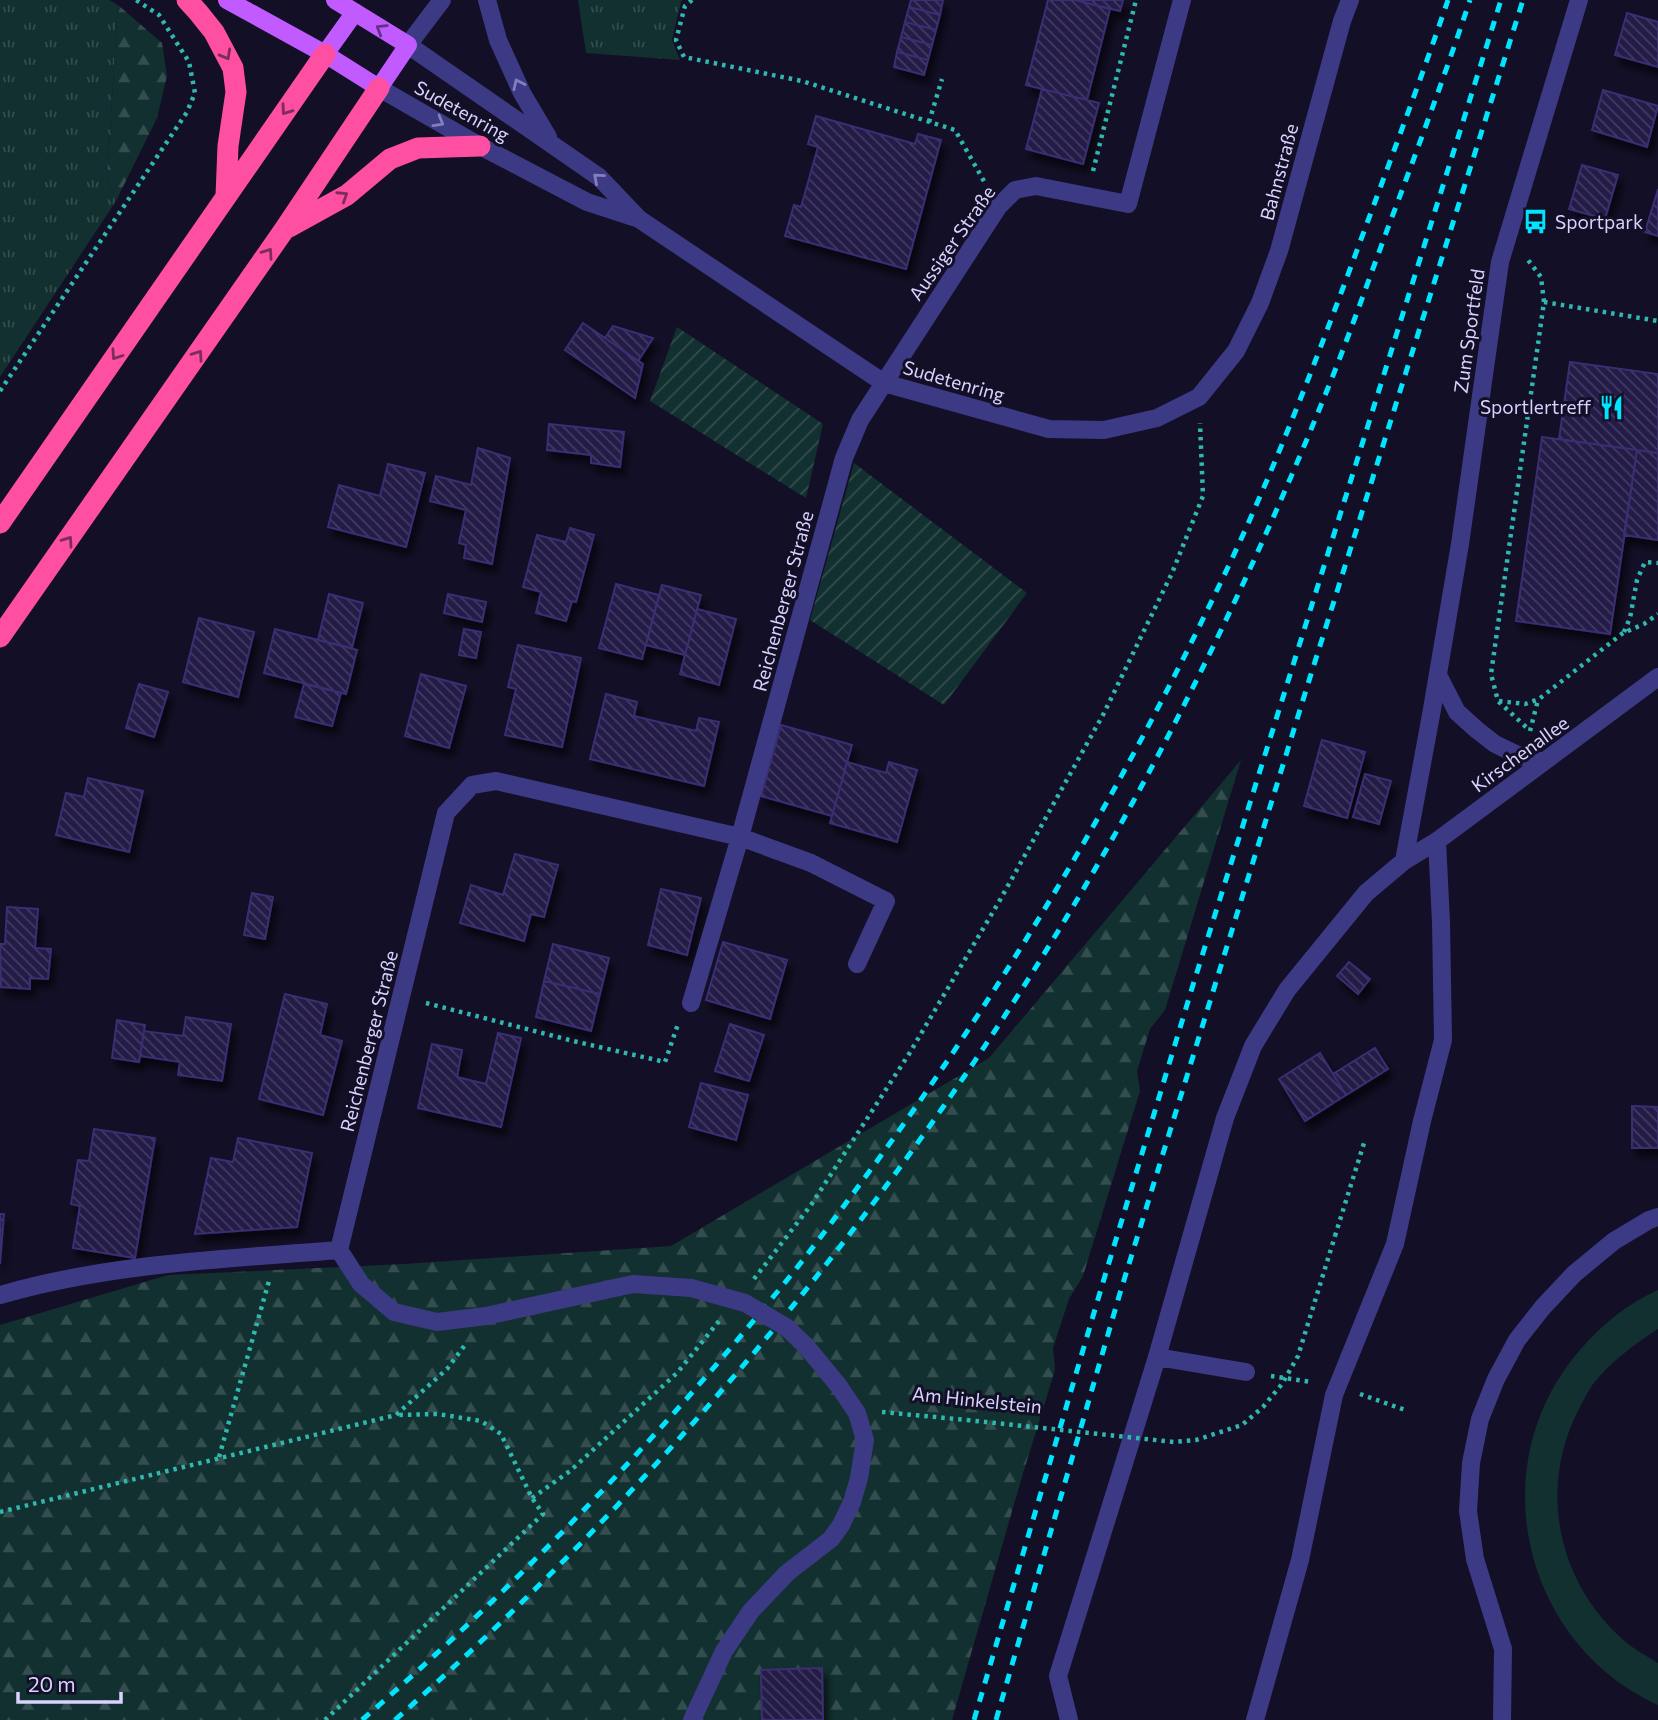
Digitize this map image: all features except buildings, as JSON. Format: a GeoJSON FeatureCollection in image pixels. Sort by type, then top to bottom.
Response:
{"type":"FeatureCollection","features":[{"type":"Feature","properties":{"kind":"highway"},"geometry":{"type":"LineString","coordinates":[[187,0],[214,32],[233,68],[236,92],[228,146],[226,196]]}},
{"type":"Feature","properties":{"kind":"highway"},"geometry":{"type":"LineString","coordinates":[[0,523],[325,54]]}},
{"type":"Feature","properties":{"kind":"highway"},"geometry":{"type":"LineString","coordinates":[[0,637],[284,230],[379,88]]}},
{"type":"Feature","properties":{"kind":"highway"},"geometry":{"type":"LineString","coordinates":[[284,230],[347,195],[390,159],[418,148],[480,146]]}},
{"type":"Feature","properties":{"kind":"main road"},"geometry":{"type":"LineString","coordinates":[[227,0],[325,54],[379,88],[408,45],[359,6],[335,0]]}},
{"type":"Feature","properties":{"kind":"main road"},"geometry":{"type":"LineString","coordinates":[[325,54],[359,6]]}},
{"type":"Feature","properties":{"kind":"street"},"geometry":{"type":"LineString","coordinates":[[408,45],[442,0]]}},
{"type":"Feature","properties":{"kind":"street"},"geometry":{"type":"LineString","coordinates":[[487,0],[498,40],[522,93],[551,144]]}},
{"type":"Feature","properties":{"kind":"street","name":"Aussiger Straße"},"geometry":{"type":"LineString","coordinates":[[884,383],[998,207],[1015,190],[1036,186],[1128,204],[1182,0]]}},
{"type":"Feature","properties":{"kind":"street","name":"Bahnstraße"},"geometry":{"type":"LineString","coordinates":[[1236,351],[1260,303],[1279,251],[1350,0]]}},
{"type":"Feature","properties":{"kind":"street","name":"Zum Sportfeld"},"geometry":{"type":"LineString","coordinates":[[1404,861],[1460,544],[1500,262],[1578,0]]}},
{"type":"Feature","properties":{"kind":"street","name":"Sudetenring"},"geometry":{"type":"LineString","coordinates":[[408,45],[599,177],[639,219],[884,383],[1049,429],[1104,430],[1157,418],[1199,397],[1236,351]]}},
{"type":"Feature","properties":{"kind":"street","name":"Sudetenring"},"geometry":{"type":"LineString","coordinates":[[379,88],[480,146],[587,202],[639,219]]}},
{"type":"Feature","properties":{"kind":"street","name":"Reichenberger Straße"},"geometry":{"type":"LineString","coordinates":[[691,1003],[740,837],[844,458],[859,420],[884,383]]}},
{"type":"Feature","properties":{"kind":"street"},"geometry":{"type":"LineString","coordinates":[[1438,675],[1457,712],[1495,744],[1520,756],[1549,758]]}},
{"type":"Feature","properties":{"kind":"street","name":"Kirschenallee"},"geometry":{"type":"LineString","coordinates":[[1069,1720],[1058,1676],[1157,1357],[1225,1118],[1253,1045],[1287,990],[1366,893],[1404,861],[1437,841],[1658,677]]}},
{"type":"Feature","properties":{"kind":"street","name":"Reichenberger Straße"},"geometry":{"type":"LineString","coordinates":[[339,1250],[446,813],[472,785],[496,781],[740,837],[811,863],[886,901],[857,964]]}},
{"type":"Feature","properties":{"kind":"street"},"geometry":{"type":"LineString","coordinates":[[1255,1720],[1300,1560],[1334,1395],[1395,1244],[1443,1040],[1437,841]]}},
{"type":"Feature","properties":{"kind":"street"},"geometry":{"type":"LineString","coordinates":[[1502,1720],[1503,1649],[1475,1559],[1468,1511],[1471,1463],[1480,1419],[1496,1379],[1517,1340],[1543,1307],[1574,1274],[1614,1241],[1658,1216]]}},
{"type":"Feature","properties":{"kind":"street"},"geometry":{"type":"LineString","coordinates":[[0,1295],[33,1286],[166,1263],[339,1250],[361,1284],[394,1312],[437,1322],[486,1316],[633,1284],[691,1288],[746,1303],[786,1328],[806,1346],[857,1413],[864,1440],[859,1478],[841,1525],[831,1539],[787,1573],[751,1611],[724,1651],[692,1720]]}},
{"type":"Feature","properties":{"kind":"street"},"geometry":{"type":"LineString","coordinates":[[1157,1357],[1246,1372]]}},
{"type":"Feature","properties":{"kind":"path"},"geometry":{"type":"LineString","coordinates":[[0,391],[187,112],[195,93],[189,62],[159,15],[135,0]]}},
{"type":"Feature","properties":{"kind":"path"},"geometry":{"type":"LineString","coordinates":[[692,0],[685,6],[676,40],[684,57],[802,80],[955,130],[998,207]]}},
{"type":"Feature","properties":{"kind":"path"},"geometry":{"type":"LineString","coordinates":[[1087,196],[1136,0]]}},
{"type":"Feature","properties":{"kind":"path"},"geometry":{"type":"LineString","coordinates":[[929,122],[942,79]]}},
{"type":"Feature","properties":{"kind":"path"},"geometry":{"type":"LineString","coordinates":[[1509,234],[1541,277],[1545,302],[1492,674],[1498,701],[1530,731],[1549,758]]}},
{"type":"Feature","properties":{"kind":"path"},"geometry":{"type":"LineString","coordinates":[[1545,302],[1658,321]]}},
{"type":"Feature","properties":{"kind":"path"},"geometry":{"type":"LineString","coordinates":[[747,1287],[811,1205],[909,1054],[1000,900],[1104,713],[1172,573],[1203,496],[1199,397]]}},
{"type":"Feature","properties":{"kind":"path"},"geometry":{"type":"LineString","coordinates":[[1623,633],[1630,618],[1637,580],[1645,562],[1658,563]]}},
{"type":"Feature","properties":{"kind":"path"},"geometry":{"type":"LineString","coordinates":[[1498,701],[1525,704],[1539,699],[1623,633],[1644,624],[1658,614]]}},
{"type":"Feature","properties":{"kind":"path"},"geometry":{"type":"LineString","coordinates":[[1530,731],[1539,699]]}},
{"type":"Feature","properties":{"kind":"path"},"geometry":{"type":"LineString","coordinates":[[402,997],[665,1062],[682,1013],[691,1003]]}},
{"type":"Feature","properties":{"kind":"path","name":"Am Hinkelstein"},"geometry":{"type":"LineString","coordinates":[[857,1413],[883,1412],[1174,1442],[1196,1440],[1242,1425],[1263,1407],[1282,1384],[1298,1356],[1364,1143]]}},
{"type":"Feature","properties":{"kind":"path"},"geometry":{"type":"LineString","coordinates":[[219,1458],[276,1255]]}},
{"type":"Feature","properties":{"kind":"path"},"geometry":{"type":"LineString","coordinates":[[396,1415],[447,1369],[486,1316]]}},
{"type":"Feature","properties":{"kind":"path"},"geometry":{"type":"LineString","coordinates":[[532,1498],[570,1471],[677,1373],[720,1319]]}},
{"type":"Feature","properties":{"kind":"path"},"geometry":{"type":"LineString","coordinates":[[1246,1372],[1338,1385],[1405,1410]]}},
{"type":"Feature","properties":{"kind":"path"},"geometry":{"type":"LineString","coordinates":[[0,1512],[396,1415],[438,1414],[481,1421],[502,1434],[532,1498],[543,1514],[325,1720]]}},
{"type":"Feature","properties":{"kind":"green space"},"geometry":{"type":"Polygon","coordinates":[[[0,0],[109,0],[118,5],[107,178],[116,201],[0,377],[0,0]]]}},
{"type":"Feature","properties":{"kind":"green space"},"geometry":{"type":"Polygon","coordinates":[[[578,0],[683,0],[672,40],[680,60],[586,53],[578,0]]]}},
{"type":"Feature","properties":{"kind":"green space"},"geometry":{"type":"Polygon","coordinates":[[[118,5],[162,43],[167,76],[157,118],[116,201],[107,178],[118,5]]]}},
{"type":"Feature","properties":{"kind":"green space"},"geometry":{"type":"Polygon","coordinates":[[[677,327],[823,424],[806,498],[650,401],[677,327]]]}},
{"type":"Feature","properties":{"kind":"green space"},"geometry":{"type":"Polygon","coordinates":[[[854,463],[1027,593],[944,705],[810,620],[854,463]]]}},
{"type":"Feature","properties":{"kind":"green space"},"geometry":{"type":"Polygon","coordinates":[[[1241,760],[1165,1010],[1150,1029],[1137,1071],[1140,1091],[1083,1276],[1069,1299],[1053,1348],[1055,1370],[952,1720],[0,1720],[0,1325],[168,1275],[404,1264],[671,1246],[989,1058],[1241,760]]]}},
{"type":"Feature","properties":{"kind":"green space"},"geometry":{"type":"Polygon","coordinates":[[[1658,1290],[1658,1329],[1607,1368],[1593,1384],[1580,1407],[1567,1436],[1557,1497],[1560,1528],[1580,1586],[1597,1612],[1619,1636],[1658,1663],[1658,1705],[1612,1677],[1574,1640],[1547,1596],[1531,1548],[1525,1497],[1531,1446],[1549,1396],[1579,1351],[1596,1332],[1625,1309],[1658,1290]]]}},
{"type":"Feature","properties":{"kind":"railway"},"geometry":{"type":"LineString","coordinates":[[362,1720],[525,1570],[628,1464],[726,1354],[801,1263],[880,1157],[1019,951],[1143,736],[1237,547],[1274,464],[1324,338],[1448,0]]}},
{"type":"Feature","properties":{"kind":"railway"},"geometry":{"type":"LineString","coordinates":[[395,1720],[510,1614],[620,1503],[725,1387],[824,1267],[918,1142],[1006,1013],[1088,881],[1164,744],[1252,563],[1339,360],[1470,0]]}},
{"type":"Feature","properties":{"kind":"railway"},"geometry":{"type":"LineString","coordinates":[[974,1720],[1193,985],[1501,0]]}},
{"type":"Feature","properties":{"kind":"railway"},"geometry":{"type":"LineString","coordinates":[[996,1720],[1120,1293],[1523,0]]}},
{"type":"Feature","properties":{"kind":"place","name":"Sportpark"},"geometry":{"type":"Point","coordinates":[1535,222]}},
{"type":"Feature","properties":{"kind":"place","name":"Sportlertreff"},"geometry":{"type":"Point","coordinates":[1611,407]}}]}
